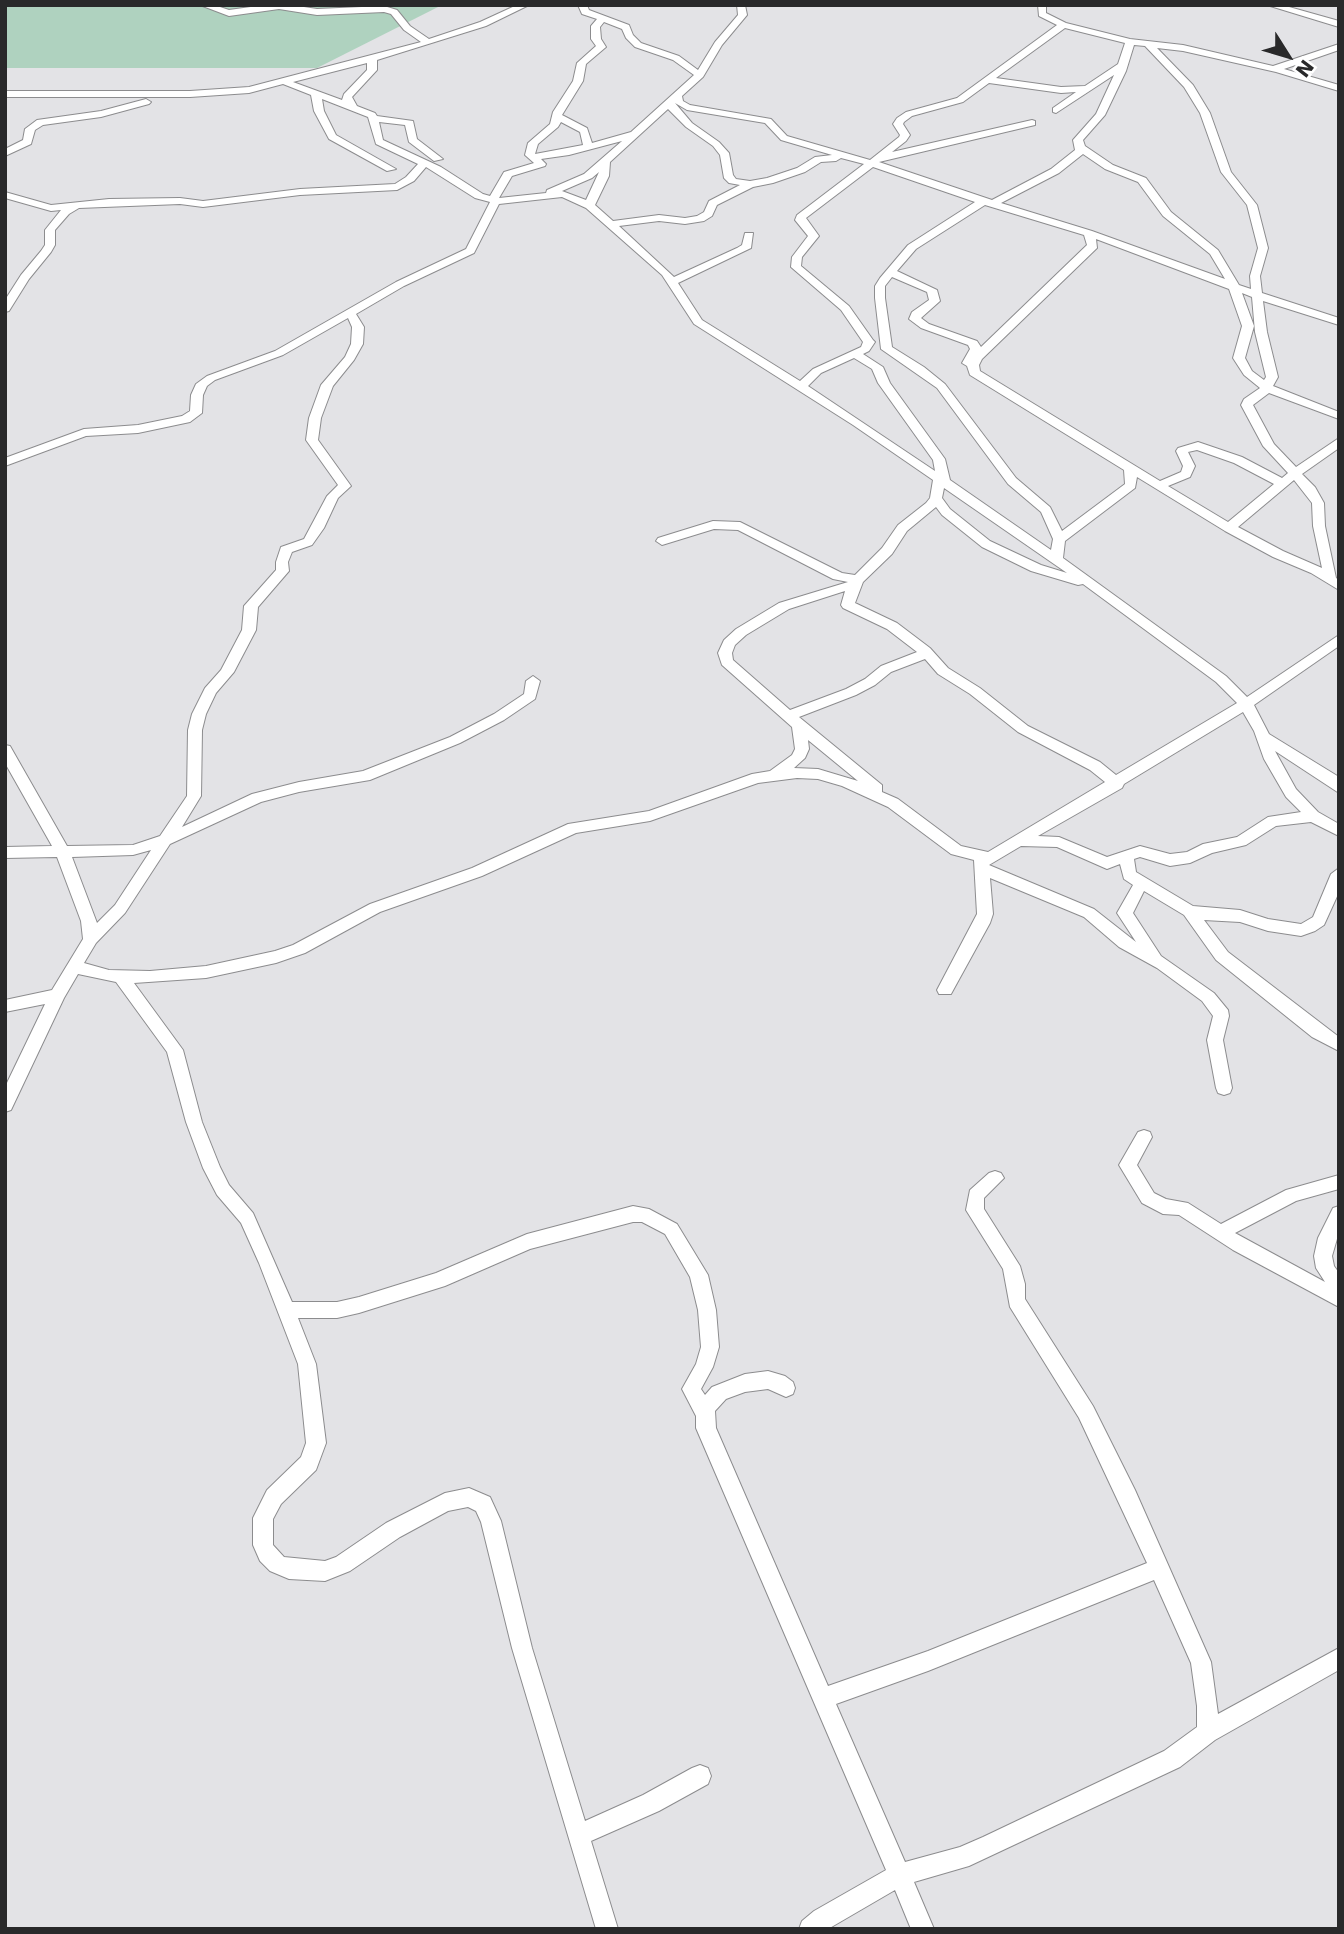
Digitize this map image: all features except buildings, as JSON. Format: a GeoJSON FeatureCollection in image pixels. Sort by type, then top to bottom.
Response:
{"type":"FeatureCollection","features":[{"type":"Feature","properties":{"kind":"street"},"geometry":{"type":"LineString","coordinates":[[204,5],[229,13],[279,6],[317,12],[384,9],[394,12],[407,28],[428,43]]}},
{"type":"Feature","properties":{"kind":"street"},"geometry":{"type":"LineString","coordinates":[[5,94],[190,94],[249,90],[428,43],[483,24],[525,5]]}},
{"type":"Feature","properties":{"kind":"street"},"geometry":{"type":"LineString","coordinates":[[582,5],[585,12],[626,27],[629,36],[638,45],[676,58],[700,75]]}},
{"type":"Feature","properties":{"kind":"street"},"geometry":{"type":"LineString","coordinates":[[544,196],[588,176],[700,75],[718,44],[743,15],[741,5]]}},
{"type":"Feature","properties":{"kind":"street"},"geometry":{"type":"LineString","coordinates":[[1042,5],[1042,14],[1063,25],[1130,42],[1183,48],[1274,69],[1339,88]]}},
{"type":"Feature","properties":{"kind":"street"},"geometry":{"type":"LineString","coordinates":[[1271,5],[1339,24]]}},
{"type":"Feature","properties":{"kind":"street"},"geometry":{"type":"LineString","coordinates":[[5,462],[84,433],[138,429],[186,419],[196,412],[197,395],[202,384],[211,378],[279,353],[400,284],[456,260],[470,251],[508,174],[541,165],[541,162],[530,155],[533,143],[555,125],[557,116],[578,81],[582,63],[602,46],[596,39],[595,26],[601,20]]}},
{"type":"Feature","properties":{"kind":"street"},"geometry":{"type":"LineString","coordinates":[[801,386],[817,371],[856,355],[867,347],[869,342],[845,308],[799,271],[795,263],[814,236],[800,220],[801,217],[905,138],[898,124],[900,120],[909,114],[955,103],[1063,25]]}},
{"type":"Feature","properties":{"kind":"street"},"geometry":{"type":"LineString","coordinates":[[1130,42],[1100,116],[1078,140],[1081,148],[1109,167],[1142,180],[1167,214],[1214,252],[1234,286],[1248,326],[1240,361],[1266,388],[1339,416]]}},
{"type":"Feature","properties":{"kind":"street"},"geometry":{"type":"LineString","coordinates":[[1148,44],[1188,85],[1205,113],[1226,172],[1252,205],[1263,248],[1255,276],[1261,332],[1273,372],[1260,396],[1247,401],[1249,413],[1269,446],[1295,473],[1318,503],[1319,526],[1334,581]]}},
{"type":"Feature","properties":{"kind":"street"},"geometry":{"type":"LineString","coordinates":[[1274,69],[1339,47]]}},
{"type":"Feature","properties":{"kind":"street"},"geometry":{"type":"LineString","coordinates":[[353,107],[347,96],[372,70],[372,59]]}},
{"type":"Feature","properties":{"kind":"street"},"geometry":{"type":"LineString","coordinates":[[1056,110],[1122,66]]}},
{"type":"Feature","properties":{"kind":"street"},"geometry":{"type":"LineString","coordinates":[[987,80],[1061,90],[1088,89]]}},
{"type":"Feature","properties":{"kind":"street"},"geometry":{"type":"LineString","coordinates":[[286,82],[372,115],[377,141],[425,163],[479,196],[494,200],[563,194],[590,205],[653,261],[672,282],[698,322],[801,386],[942,481],[1184,650],[1247,704],[1264,737],[1271,759],[1291,793],[1313,816],[1339,831]]}},
{"type":"Feature","properties":{"kind":"street"},"geometry":{"type":"LineString","coordinates":[[5,153],[28,142],[30,129],[40,122],[101,114],[131,104],[190,94]]}},
{"type":"Feature","properties":{"kind":"street"},"geometry":{"type":"LineString","coordinates":[[316,94],[319,111],[332,137],[391,169]]}},
{"type":"Feature","properties":{"kind":"street"},"geometry":{"type":"LineString","coordinates":[[677,95],[679,102],[687,107],[764,120],[774,124],[787,139],[848,157],[875,161],[1339,322]]}},
{"type":"Feature","properties":{"kind":"street"},"geometry":{"type":"LineString","coordinates":[[669,104],[679,116],[716,144],[725,155],[729,178],[750,184]]}},
{"type":"Feature","properties":{"kind":"street"},"geometry":{"type":"LineString","coordinates":[[557,116],[584,130],[588,146]]}},
{"type":"Feature","properties":{"kind":"street"},"geometry":{"type":"LineString","coordinates":[[374,119],[410,123],[412,140],[438,159]]}},
{"type":"Feature","properties":{"kind":"street"},"geometry":{"type":"LineString","coordinates":[[875,161],[1032,123]]}},
{"type":"Feature","properties":{"kind":"street"},"geometry":{"type":"LineString","coordinates":[[533,157],[637,133]]}},
{"type":"Feature","properties":{"kind":"street"},"geometry":{"type":"LineString","coordinates":[[1056,559],[1059,539],[1046,510],[1023,492],[999,465],[951,396],[932,377],[887,349],[880,286],[912,247],[987,202],[1055,171],[1081,148]]}},
{"type":"Feature","properties":{"kind":"street"},"geometry":{"type":"LineString","coordinates":[[610,224],[659,218],[685,221],[699,219],[708,214],[713,203],[750,184],[769,181],[801,170],[819,159],[848,157]]}},
{"type":"Feature","properties":{"kind":"street"},"geometry":{"type":"LineString","coordinates":[[5,195],[51,208],[109,202],[180,201],[203,204],[300,192],[389,188],[407,183],[425,163]]}},
{"type":"Feature","properties":{"kind":"street"},"geometry":{"type":"LineString","coordinates":[[590,205],[604,176],[603,164]]}},
{"type":"Feature","properties":{"kind":"street"},"geometry":{"type":"LineString","coordinates":[[5,309],[50,245],[50,230],[65,212],[76,207]]}},
{"type":"Feature","properties":{"kind":"street"},"geometry":{"type":"LineString","coordinates":[[980,378],[973,370],[977,358],[1093,246],[1088,233]]}},
{"type":"Feature","properties":{"kind":"street"},"geometry":{"type":"LineString","coordinates":[[672,282],[741,250],[747,246],[748,235]]}},
{"type":"Feature","properties":{"kind":"street"},"geometry":{"type":"LineString","coordinates":[[890,272],[932,290],[935,301],[916,314],[915,319],[925,326],[972,343],[976,349],[966,368],[980,378],[1093,443],[1130,469],[1229,528],[1334,581]]}},
{"type":"Feature","properties":{"kind":"street"},"geometry":{"type":"LineString","coordinates":[[5,280],[23,281]]}},
{"type":"Feature","properties":{"kind":"street"},"geometry":{"type":"LineString","coordinates":[[5,1105],[57,995],[91,939],[120,909],[180,821],[196,791],[193,759],[199,714],[210,691],[225,675],[249,630],[251,606],[283,572],[285,551],[308,542],[318,528],[332,496],[345,486],[312,440],[314,418],[327,385],[350,358],[357,344],[358,327],[351,314]]}},
{"type":"Feature","properties":{"kind":"street"},"geometry":{"type":"LineString","coordinates":[[856,355],[877,367],[884,383],[939,459],[942,481],[936,498],[902,528],[887,551],[857,582],[848,600],[849,606],[892,626],[927,653],[943,671],[984,698],[1023,729],[1095,765],[1117,784]]}},
{"type":"Feature","properties":{"kind":"street"},"geometry":{"type":"LineString","coordinates":[[1229,528],[1282,483],[1339,442]]}},
{"type":"Feature","properties":{"kind":"street"},"geometry":{"type":"LineString","coordinates":[[1158,486],[1188,472],[1189,466],[1181,453],[1186,447],[1198,446],[1238,460],[1282,483]]}},
{"type":"Feature","properties":{"kind":"street"},"geometry":{"type":"LineString","coordinates":[[1059,539],[1131,485],[1130,469]]}},
{"type":"Feature","properties":{"kind":"street"},"geometry":{"type":"LineString","coordinates":[[936,498],[946,512],[970,533],[997,550],[1036,568],[1094,586]]}},
{"type":"Feature","properties":{"kind":"street"},"geometry":{"type":"LineString","coordinates":[[662,541],[713,525],[740,526],[838,576],[857,582]]}},
{"type":"Feature","properties":{"kind":"street"},"geometry":{"type":"LineString","coordinates":[[857,582],[784,606],[741,632],[729,643],[724,653],[727,662],[794,721],[944,844],[1089,914],[1125,943],[1155,960],[1208,997],[1220,1010],[1215,1040],[1224,1088]]}},
{"type":"Feature","properties":{"kind":"street"},"geometry":{"type":"LineString","coordinates":[[981,862],[1117,784],[1247,704],[1339,639]]}},
{"type":"Feature","properties":{"kind":"street"},"geometry":{"type":"LineString","coordinates":[[794,721],[870,682],[886,669],[927,653]]}},
{"type":"Feature","properties":{"kind":"street"},"geometry":{"type":"LineString","coordinates":[[5,853],[130,850],[166,840],[257,798],[309,785],[365,776],[455,740],[526,700],[533,690],[533,681]]}},
{"type":"Feature","properties":{"kind":"street"},"geometry":{"type":"LineString","coordinates":[[773,776],[797,758],[802,749],[794,721]]}},
{"type":"Feature","properties":{"kind":"street"},"geometry":{"type":"LineString","coordinates":[[1264,737],[1334,781],[1339,788]]}},
{"type":"Feature","properties":{"kind":"street"},"geometry":{"type":"LineString","coordinates":[[5,750],[62,851],[89,921],[91,939]]}},
{"type":"Feature","properties":{"kind":"street"},"geometry":{"type":"LineString","coordinates":[[75,967],[100,975],[150,977],[206,972],[276,957],[299,949],[375,908],[477,872],[573,828],[661,813],[744,782],[773,776],[797,773],[833,777],[893,803]]}},
{"type":"Feature","properties":{"kind":"street"},"geometry":{"type":"LineString","coordinates":[[1019,841],[1059,842],[1105,862],[1114,862],[1140,851],[1168,860],[1190,858],[1208,848],[1241,841],[1273,821],[1313,816]]}},
{"type":"Feature","properties":{"kind":"street"},"geometry":{"type":"LineString","coordinates":[[1126,855],[1127,871],[1189,911],[1240,916],[1268,925],[1306,929],[1319,921],[1339,874]]}},
{"type":"Feature","properties":{"kind":"street"},"geometry":{"type":"LineString","coordinates":[[945,990],[985,914],[981,862]]}},
{"type":"Feature","properties":{"kind":"street"},"geometry":{"type":"LineString","coordinates":[[1142,882],[1125,913],[1155,960]]}},
{"type":"Feature","properties":{"kind":"street"},"geometry":{"type":"LineString","coordinates":[[1189,911],[1222,956],[1318,1032],[1339,1045]]}},
{"type":"Feature","properties":{"kind":"street"},"geometry":{"type":"LineString","coordinates":[[120,976],[175,1050],[194,1122],[212,1168],[223,1190],[247,1218],[307,1364],[316,1443],[309,1463],[274,1497],[263,1518],[263,1545],[267,1555],[277,1564],[289,1569],[325,1571],[343,1564],[393,1530],[445,1502],[469,1497],[484,1504],[492,1521],[522,1648],[607,1929]]}},
{"type":"Feature","properties":{"kind":"street"},"geometry":{"type":"LineString","coordinates":[[5,1006],[57,995]]}},
{"type":"Feature","properties":{"kind":"street"},"geometry":{"type":"LineString","coordinates":[[1144,1137],[1128,1165],[1142,1192],[1157,1203],[1182,1208],[1219,1233],[1339,1299]]}},
{"type":"Feature","properties":{"kind":"street"},"geometry":{"type":"LineString","coordinates":[[995,1178],[976,1195],[975,1210],[1011,1266],[1016,1283],[1016,1301],[1086,1412],[1159,1567],[1201,1662],[1208,1706],[1207,1732]]}},
{"type":"Feature","properties":{"kind":"street"},"geometry":{"type":"LineString","coordinates":[[1219,1233],[1292,1195],[1339,1182]]}},
{"type":"Feature","properties":{"kind":"street"},"geometry":{"type":"LineString","coordinates":[[1339,1213],[1327,1238],[1323,1256],[1331,1280],[1339,1288]]}},
{"type":"Feature","properties":{"kind":"street"},"geometry":{"type":"LineString","coordinates":[[286,1310],[328,1310],[359,1305],[439,1280],[527,1242],[624,1216],[643,1214],[671,1229],[699,1275],[708,1320],[709,1347],[704,1367],[691,1389],[704,1412],[706,1428],[923,1929]]}},
{"type":"Feature","properties":{"kind":"street"},"geometry":{"type":"LineString","coordinates":[[704,1412],[713,1398],[733,1387],[768,1380],[778,1382],[786,1388]]}},
{"type":"Feature","properties":{"kind":"street"},"geometry":{"type":"LineString","coordinates":[[824,1698],[928,1661],[1159,1567]]}},
{"type":"Feature","properties":{"kind":"street"},"geometry":{"type":"LineString","coordinates":[[810,1929],[822,1919],[900,1874],[961,1858],[1172,1759],[1207,1732],[1339,1658]]}},
{"type":"Feature","properties":{"kind":"street"},"geometry":{"type":"LineString","coordinates":[[579,1836],[651,1803],[701,1776]]}},
{"type":"Feature","properties":{"kind":"green space"},"geometry":{"type":"Polygon","coordinates":[[[5,5],[442,5],[317,68],[5,68],[5,5]]]}}]}
